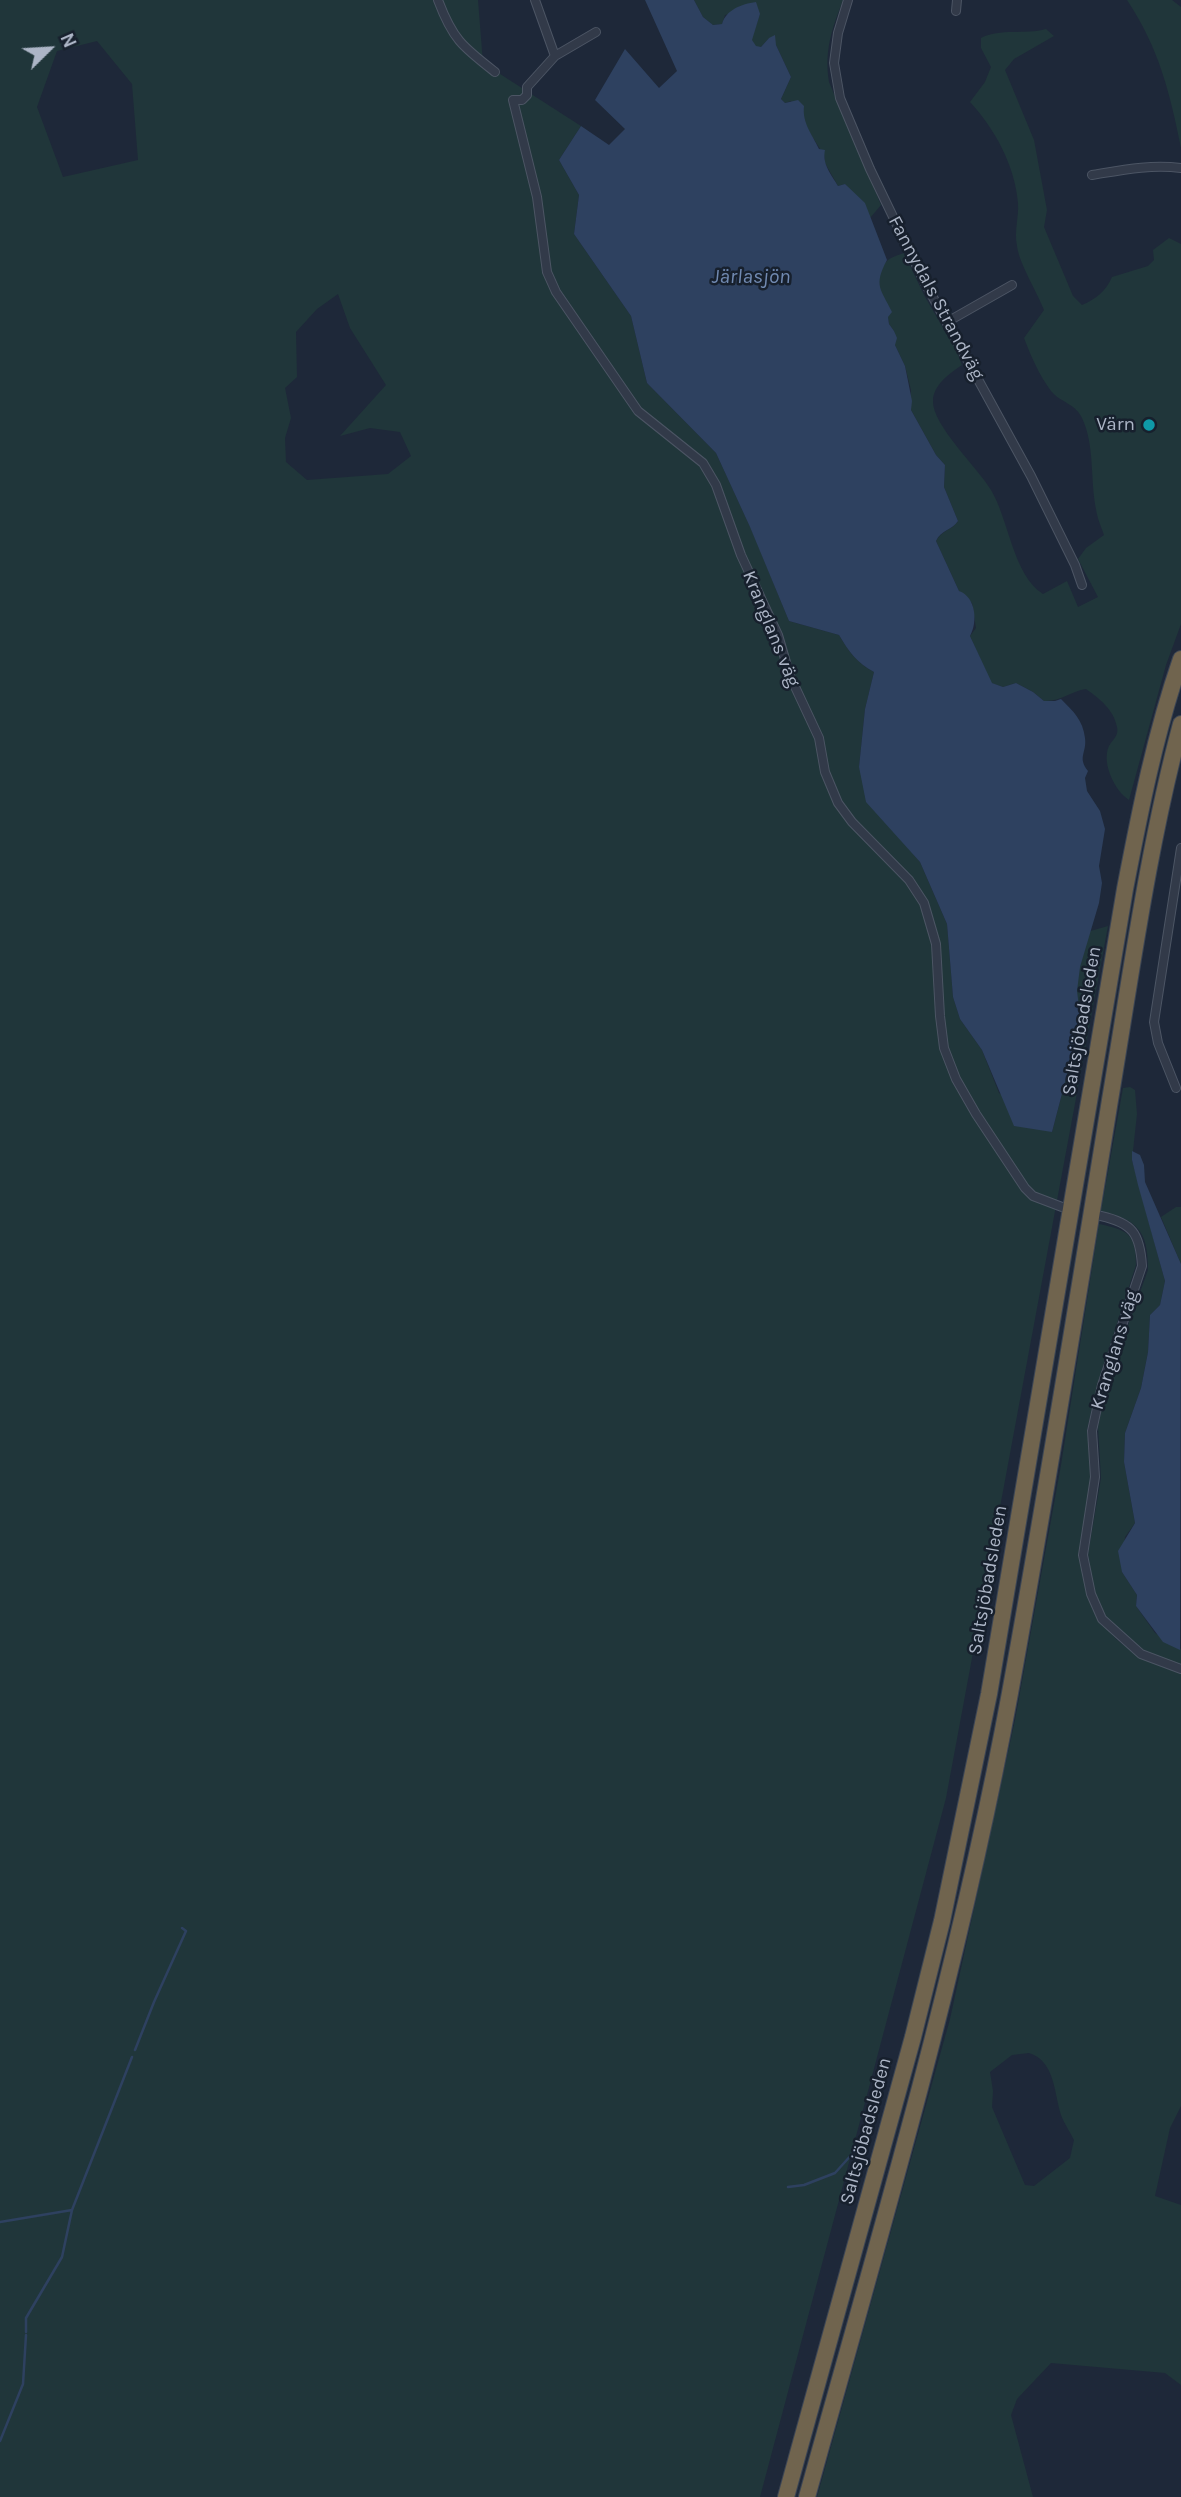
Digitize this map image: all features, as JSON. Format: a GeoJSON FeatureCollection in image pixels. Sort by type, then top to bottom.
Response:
{"type":"FeatureCollection","features":[{"type":"Feature","properties":{"kind":"highway","name":"Saltsjöbadsleden"},"geometry":{"type":"LineString","coordinates":[[786,2497],[913,2037],[945,1908],[989,1693],[1145,786],[1181,659]]}},
{"type":"Feature","properties":{"kind":"highway"},"geometry":{"type":"LineString","coordinates":[[807,2497],[932,2042],[982,1827],[1028,1590],[1145,893],[1167,778],[1181,724]]}},
{"type":"Feature","properties":{"kind":"street"},"geometry":{"type":"LineString","coordinates":[[438,0],[448,26],[464,48],[495,72]]}},
{"type":"Feature","properties":{"kind":"street"},"geometry":{"type":"LineString","coordinates":[[535,0],[555,56]]}},
{"type":"Feature","properties":{"kind":"street","name":"Fannydals Strandväg"},"geometry":{"type":"LineString","coordinates":[[848,0],[839,25],[834,63],[840,98],[870,169],[924,281],[1031,476],[1075,565],[1082,585]]}},
{"type":"Feature","properties":{"kind":"street"},"geometry":{"type":"LineString","coordinates":[[956,11],[957,0]]}},
{"type":"Feature","properties":{"kind":"street","name":"Kranglans väg"},"geometry":{"type":"LineString","coordinates":[[596,32],[555,56],[527,87],[527,95],[522,100],[513,100],[537,197],[547,272],[556,292],[638,411],[703,463],[716,485],[741,555],[778,635],[790,676],[819,738],[825,772],[838,803],[852,822],[909,880],[924,904],[936,944],[944,1048],[956,1079],[1025,1188],[1033,1196],[1062,1207]]}},
{"type":"Feature","properties":{"kind":"street"},"geometry":{"type":"LineString","coordinates":[[1092,175],[1130,168],[1181,169]]}},
{"type":"Feature","properties":{"kind":"street"},"geometry":{"type":"LineString","coordinates":[[947,322],[1012,285]]}},
{"type":"Feature","properties":{"kind":"street"},"geometry":{"type":"LineString","coordinates":[[1176,1088],[1158,1043],[1154,1021],[1181,848]]}},
{"type":"Feature","properties":{"kind":"street","name":"Kranglans väg"},"geometry":{"type":"LineString","coordinates":[[1101,1216],[1122,1221],[1134,1232],[1141,1248],[1142,1266],[1102,1385],[1091,1431],[1096,1477],[1083,1555],[1091,1594],[1102,1619],[1141,1654],[1181,1669]]}},
{"type":"Feature","properties":{"kind":"green space"},"geometry":{"type":"Polygon","coordinates":[[[0,0],[478,0],[483,63],[581,126],[559,160],[579,195],[574,234],[631,316],[647,383],[716,453],[789,621],[839,635],[854,656],[874,672],[865,709],[859,767],[902,841],[920,862],[947,924],[953,997],[960,1019],[982,1050],[999,1093],[1052,1132],[1076,1040],[1072,963],[1087,932],[1108,926],[946,1798],[760,2497],[0,2497],[0,0]],[[97,41],[57,51],[37,107],[63,177],[138,160],[132,84],[97,41]],[[338,294],[317,309],[296,332],[297,377],[285,388],[291,418],[285,438],[286,462],[307,480],[388,474],[411,456],[400,432],[370,428],[340,436],[386,385],[350,328],[338,294]]]}},
{"type":"Feature","properties":{"kind":"green space"},"geometry":{"type":"Polygon","coordinates":[[[694,0],[843,0],[828,50],[829,82],[881,205],[870,218],[845,184],[838,186],[825,163],[824,155],[806,127],[803,116],[791,101],[785,103],[781,99],[791,77],[776,45],[769,38],[761,47],[756,47],[751,40],[760,14],[729,14],[725,15],[722,24],[713,25],[703,17],[694,0]]]}},
{"type":"Feature","properties":{"kind":"green space"},"geometry":{"type":"Polygon","coordinates":[[[1127,0],[1172,0],[1181,7],[1181,148],[1162,71],[1127,0]]]}},
{"type":"Feature","properties":{"kind":"green space"},"geometry":{"type":"Polygon","coordinates":[[[1046,29],[1054,36],[1014,59],[1005,70],[1034,140],[1047,210],[1044,227],[1073,296],[1082,305],[1087,303],[1104,290],[1112,277],[1148,266],[1154,260],[1153,250],[1169,238],[1181,244],[1181,624],[1166,665],[1129,800],[1114,783],[1108,768],[1107,753],[1117,733],[1117,727],[1106,705],[1086,689],[1044,701],[1016,683],[1003,687],[991,683],[970,636],[976,628],[972,603],[959,591],[936,541],[958,521],[944,487],[945,465],[936,455],[911,410],[911,390],[905,366],[895,345],[894,331],[889,324],[885,299],[879,285],[880,275],[887,261],[904,253],[962,365],[936,390],[933,401],[935,411],[947,434],[991,490],[1025,574],[1043,594],[1067,581],[1078,607],[1098,597],[1078,559],[1086,548],[1104,535],[1094,498],[1091,451],[1086,428],[1076,409],[1055,395],[1047,385],[1024,338],[1044,310],[1018,253],[1018,203],[1013,175],[988,124],[970,102],[985,82],[991,67],[981,48],[981,38],[996,33],[1046,29]]]}},
{"type":"Feature","properties":{"kind":"green space"},"geometry":{"type":"Polygon","coordinates":[[[1130,1087],[1135,1090],[1137,1114],[1132,1160],[1165,1281],[1160,1305],[1150,1315],[1148,1352],[1141,1388],[1125,1433],[1124,1462],[1135,1523],[1125,1537],[1122,1572],[1137,1595],[1136,1606],[1155,1633],[1181,1649],[1181,1666],[1146,1652],[1104,1616],[1094,1593],[1088,1554],[1101,1478],[1098,1427],[1106,1386],[1148,1270],[1146,1246],[1138,1229],[1124,1219],[1101,1211],[1123,1088],[1130,1087]]]}},
{"type":"Feature","properties":{"kind":"green space"},"geometry":{"type":"Polygon","coordinates":[[[1176,1207],[1181,1207],[1181,1264],[1161,1217],[1176,1207]]]}},
{"type":"Feature","properties":{"kind":"green space"},"geometry":{"type":"Polygon","coordinates":[[[1099,1224],[1117,1228],[1128,1235],[1134,1246],[1136,1265],[1098,1382],[1087,1430],[1092,1476],[1079,1555],[1087,1595],[1097,1618],[1116,1639],[1139,1657],[1181,1674],[1181,2106],[1170,2128],[1155,2196],[1181,2205],[1181,2385],[1165,2373],[1051,2363],[1017,2399],[1011,2415],[1033,2497],[817,2497],[950,2019],[1015,1720],[1061,1465],[1099,1224]],[[1029,2053],[1012,2055],[990,2072],[992,2107],[1025,2185],[1034,2186],[1070,2158],[1074,2140],[1061,2115],[1049,2070],[1038,2057],[1029,2053]]]}},
{"type":"Feature","properties":{"kind":"water","name":"Järlasjön"},"geometry":{"type":"Polygon","coordinates":[[[645,0],[694,0],[703,17],[713,25],[722,24],[735,8],[756,2],[760,14],[752,40],[756,46],[761,47],[775,35],[776,45],[791,77],[781,99],[785,103],[798,100],[804,106],[806,123],[819,149],[825,150],[825,160],[830,173],[838,186],[845,184],[865,203],[887,260],[880,276],[880,287],[892,312],[888,317],[889,324],[897,338],[895,345],[905,366],[912,401],[911,410],[936,455],[945,465],[944,487],[958,521],[936,541],[959,591],[965,594],[972,604],[975,617],[970,636],[992,683],[1003,687],[1016,683],[1044,701],[1061,699],[1082,726],[1085,743],[1083,762],[1088,771],[1085,778],[1087,791],[1100,811],[1105,829],[1099,866],[1102,883],[1099,903],[1080,967],[1077,991],[1080,1015],[1076,1040],[1052,1132],[1014,1126],[982,1050],[960,1019],[953,997],[947,924],[920,862],[866,802],[859,767],[865,709],[874,672],[854,656],[839,635],[789,621],[716,453],[647,383],[631,316],[574,234],[579,195],[559,160],[581,126],[609,145],[625,129],[595,100],[625,49],[659,88],[677,71],[645,0]]]}},
{"type":"Feature","properties":{"kind":"water"},"geometry":{"type":"Polygon","coordinates":[[[1132,1151],[1140,1155],[1144,1165],[1145,1182],[1181,1264],[1180,1650],[1163,1642],[1136,1606],[1137,1595],[1122,1572],[1118,1551],[1135,1523],[1124,1462],[1125,1433],[1141,1388],[1148,1352],[1150,1315],[1160,1305],[1165,1281],[1138,1185],[1132,1151]]]}},
{"type":"Feature","properties":{"kind":"waterway"},"geometry":{"type":"LineString","coordinates":[[135,2050],[186,1931],[182,1928]]}},
{"type":"Feature","properties":{"kind":"waterway"},"geometry":{"type":"LineString","coordinates":[[26,2332],[26,2318],[62,2257],[72,2210],[132,2057]]}},
{"type":"Feature","properties":{"kind":"waterway"},"geometry":{"type":"LineString","coordinates":[[788,2187],[804,2185],[835,2173],[863,2142]]}},
{"type":"Feature","properties":{"kind":"waterway"},"geometry":{"type":"LineString","coordinates":[[0,2222],[72,2210]]}},
{"type":"Feature","properties":{"kind":"waterway"},"geometry":{"type":"LineString","coordinates":[[0,2441],[23,2384],[26,2335]]}},
{"type":"Feature","properties":{"kind":"place","name":"Värn"},"geometry":{"type":"Point","coordinates":[1149,425]}}]}
